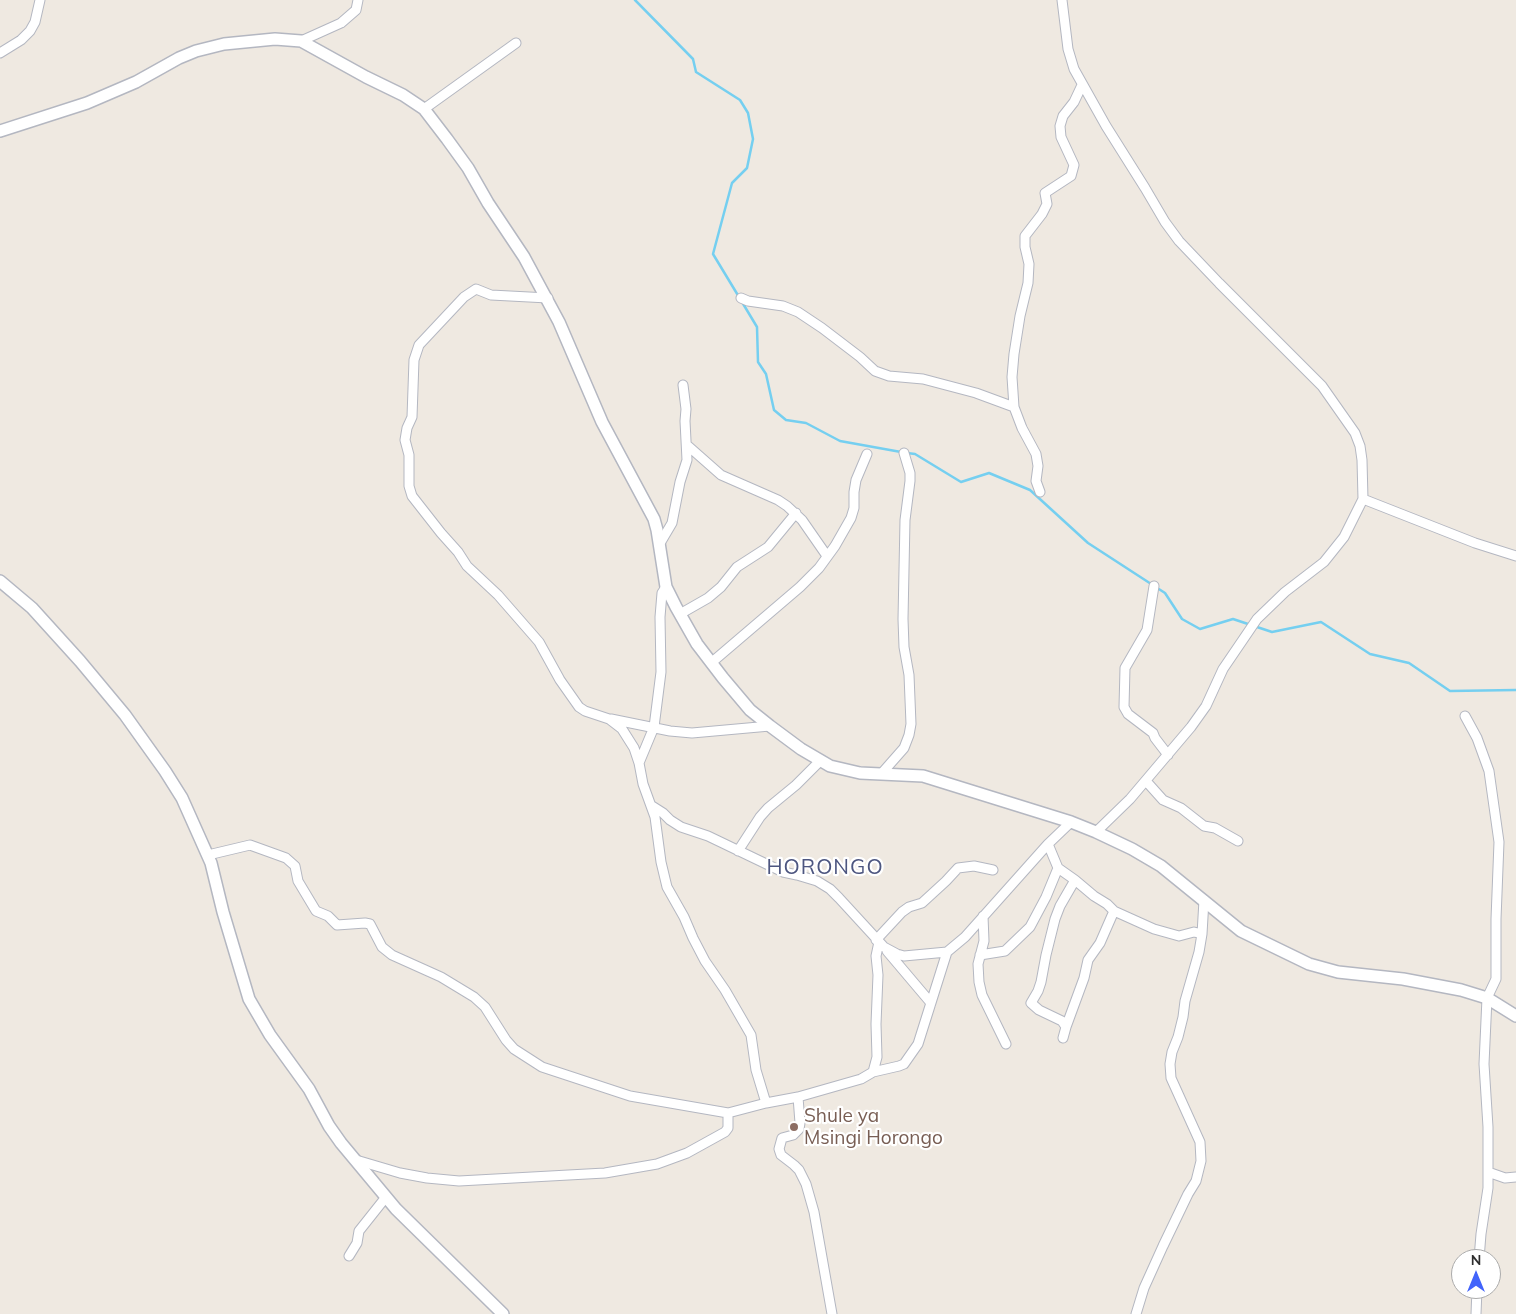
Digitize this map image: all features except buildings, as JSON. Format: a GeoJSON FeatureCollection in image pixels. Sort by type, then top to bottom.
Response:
{"type":"FeatureCollection","features":[{"type":"Feature","properties":{"kind":"street"},"geometry":{"type":"LineString","coordinates":[[0,53],[22,40],[30,31],[35,22],[40,0]]}},
{"type":"Feature","properties":{"kind":"street"},"geometry":{"type":"LineString","coordinates":[[0,131],[86,103],[136,82],[179,58],[196,51],[224,44],[301,40],[341,23],[356,10],[358,0]]}},
{"type":"Feature","properties":{"kind":"street"},"geometry":{"type":"LineString","coordinates":[[1062,0],[1068,49],[1074,69],[1106,126],[1165,222],[1179,241],[1322,386],[1338,407],[1355,433],[1360,446],[1363,499],[1344,537],[1334,551],[1324,562],[1257,618],[1223,669],[1206,706],[1146,781],[1096,832]]}},
{"type":"Feature","properties":{"kind":"street"},"geometry":{"type":"LineString","coordinates":[[301,40],[403,95],[424,109],[448,138],[548,298],[602,422],[654,519],[666,587],[680,614],[697,644],[750,710],[820,761],[841,769],[860,773],[904,774],[930,778],[1072,822],[1096,832],[1132,849],[1161,866],[1241,930],[1309,964],[1338,972],[1404,979],[1461,990],[1487,998],[1516,1016]]}},
{"type":"Feature","properties":{"kind":"street"},"geometry":{"type":"LineString","coordinates":[[424,109],[516,43]]}},
{"type":"Feature","properties":{"kind":"street"},"geometry":{"type":"LineString","coordinates":[[1040,492],[1036,481],[1038,466],[1036,454],[1022,428],[1014,407],[1012,377],[1020,316],[1028,283],[1029,264],[1025,247],[1025,236],[1042,214],[1046,204],[1046,194],[1071,176],[1074,165],[1061,137],[1060,126],[1063,116],[1074,102],[1082,84]]}},
{"type":"Feature","properties":{"kind":"street"},"geometry":{"type":"LineString","coordinates":[[548,298],[491,294],[476,289],[464,297],[419,345],[414,360],[412,417],[407,428],[406,440],[409,455],[408,486],[412,496],[467,566],[498,595],[538,642],[560,680],[579,706],[585,711],[609,719],[670,731],[692,733],[770,726]]}},
{"type":"Feature","properties":{"kind":"street"},"geometry":{"type":"LineString","coordinates":[[741,298],[748,301],[783,306],[798,312],[860,357],[875,371],[889,376],[922,379],[976,393],[1014,407]]}},
{"type":"Feature","properties":{"kind":"street"},"geometry":{"type":"LineString","coordinates":[[659,545],[672,523],[680,482],[687,460],[686,409],[683,385]]}},
{"type":"Feature","properties":{"kind":"street"},"geometry":{"type":"LineString","coordinates":[[687,445],[721,475],[778,500],[796,514],[827,556]]}},
{"type":"Feature","properties":{"kind":"street"},"geometry":{"type":"LineString","coordinates":[[882,773],[904,748],[911,724],[910,675],[904,647],[903,619],[905,520],[910,473],[904,452]]}},
{"type":"Feature","properties":{"kind":"street"},"geometry":{"type":"LineString","coordinates":[[711,662],[800,587],[835,546],[851,518],[854,508],[856,480],[867,454]]}},
{"type":"Feature","properties":{"kind":"street"},"geometry":{"type":"LineString","coordinates":[[1363,499],[1475,543],[1516,556]]}},
{"type":"Feature","properties":{"kind":"street"},"geometry":{"type":"LineString","coordinates":[[680,614],[708,598],[726,582],[737,567],[768,547],[796,514]]}},
{"type":"Feature","properties":{"kind":"street"},"geometry":{"type":"LineString","coordinates":[[0,580],[46,622],[125,715],[182,798],[208,855],[249,999],[270,1035],[309,1089],[329,1126],[386,1197],[437,1251],[475,1285],[503,1314]]}},
{"type":"Feature","properties":{"kind":"street"},"geometry":{"type":"LineString","coordinates":[[1154,586],[1147,630],[1125,668],[1124,708],[1128,714],[1153,733],[1168,755]]}},
{"type":"Feature","properties":{"kind":"street"},"geometry":{"type":"LineString","coordinates":[[639,763],[654,727],[661,672],[660,617],[662,593],[666,587]]}},
{"type":"Feature","properties":{"kind":"street"},"geometry":{"type":"LineString","coordinates":[[1464,716],[1477,738],[1489,771],[1499,833],[1496,979],[1487,998],[1484,1064],[1488,1127],[1487,1195],[1480,1249]]}},
{"type":"Feature","properties":{"kind":"street"},"geometry":{"type":"LineString","coordinates":[[609,719],[622,729],[634,748],[643,784],[652,806],[667,887],[706,961],[751,1035],[756,1070],[766,1103]]}},
{"type":"Feature","properties":{"kind":"street"},"geometry":{"type":"LineString","coordinates":[[738,851],[764,812],[796,785],[820,761]]}},
{"type":"Feature","properties":{"kind":"street"},"geometry":{"type":"LineString","coordinates":[[1146,781],[1163,800],[1181,808],[1204,826],[1215,828],[1238,841]]}},
{"type":"Feature","properties":{"kind":"street"},"geometry":{"type":"LineString","coordinates":[[652,806],[682,827],[708,836],[783,872],[797,874],[817,882],[830,890],[880,943],[931,1003]]}},
{"type":"Feature","properties":{"kind":"street"},"geometry":{"type":"LineString","coordinates":[[880,943],[897,954],[904,956],[947,952],[965,938],[1048,844],[1072,822]]}},
{"type":"Feature","properties":{"kind":"street"},"geometry":{"type":"LineString","coordinates":[[1048,844],[1058,868],[1114,911],[1154,929],[1179,936],[1194,932],[1202,934]]}},
{"type":"Feature","properties":{"kind":"street"},"geometry":{"type":"LineString","coordinates":[[208,855],[250,845],[286,858],[295,866],[298,880],[316,912],[328,916],[337,925],[370,924],[374,928],[378,942],[392,955],[441,977],[474,997],[485,1007],[514,1049],[542,1066],[630,1096],[728,1113],[798,1097],[861,1079],[873,1072],[899,1066],[907,1060],[918,1044],[947,952]]}},
{"type":"Feature","properties":{"kind":"street"},"geometry":{"type":"LineString","coordinates":[[873,1072],[878,1057],[876,1024],[878,975],[876,956],[880,943],[902,912],[922,902],[958,868],[974,866],[993,870]]}},
{"type":"Feature","properties":{"kind":"street"},"geometry":{"type":"LineString","coordinates":[[980,955],[1005,951],[1030,927],[1046,897],[1058,868]]}},
{"type":"Feature","properties":{"kind":"street"},"geometry":{"type":"LineString","coordinates":[[1066,1027],[1060,1019],[1039,1010],[1031,1002],[1041,982],[1055,919],[1075,880]]}},
{"type":"Feature","properties":{"kind":"street"},"geometry":{"type":"LineString","coordinates":[[1136,1314],[1144,1288],[1188,1194],[1196,1181],[1201,1161],[1200,1142],[1171,1078],[1170,1064],[1202,934],[1204,900]]}},
{"type":"Feature","properties":{"kind":"street"},"geometry":{"type":"LineString","coordinates":[[1063,1038],[1084,978],[1088,960],[1100,943],[1114,911]]}},
{"type":"Feature","properties":{"kind":"street"},"geometry":{"type":"LineString","coordinates":[[983,916],[984,941],[978,967],[982,994],[1006,1044]]}},
{"type":"Feature","properties":{"kind":"street"},"geometry":{"type":"LineString","coordinates":[[798,1097],[800,1123],[798,1129],[793,1135],[782,1138],[778,1149],[781,1155],[794,1165],[806,1184],[814,1212],[832,1314]]}},
{"type":"Feature","properties":{"kind":"street"},"geometry":{"type":"LineString","coordinates":[[356,1160],[400,1173],[460,1181],[605,1173],[657,1164],[686,1153],[725,1132],[728,1128],[728,1113]]}},
{"type":"Feature","properties":{"kind":"street"},"geometry":{"type":"LineString","coordinates":[[1488,1172],[1505,1178],[1516,1178]]}},
{"type":"Feature","properties":{"kind":"street"},"geometry":{"type":"LineString","coordinates":[[349,1256],[357,1243],[359,1230],[386,1197]]}},
{"type":"Feature","properties":{"kind":"street"},"geometry":{"type":"LineString","coordinates":[[1476,1314],[1477,1299]]}},
{"type":"Feature","properties":{"kind":"waterway"},"geometry":{"type":"LineString","coordinates":[[635,0],[693,59],[696,72],[740,100],[748,113],[753,139],[747,168],[732,183],[713,254],[739,297]]}},
{"type":"Feature","properties":{"kind":"waterway"},"geometry":{"type":"LineString","coordinates":[[742,302],[757,327],[758,362],[766,374],[774,410],[786,420],[806,423],[840,441],[901,452]]}},
{"type":"Feature","properties":{"kind":"waterway"},"geometry":{"type":"LineString","coordinates":[[907,453],[915,454],[961,482],[989,473],[1030,490],[1088,543],[1165,593],[1182,619],[1200,629],[1233,619],[1272,632],[1321,622],[1370,654],[1409,663],[1450,691],[1516,690]]}},
{"type":"Feature","properties":{"kind":"place","name":"Shule ya Msingi Horongo"},"geometry":{"type":"Point","coordinates":[794,1127]}},
{"type":"Feature","properties":{"kind":"district","name":"HORONGO"},"geometry":{"type":"Point","coordinates":[825,868]}}]}
